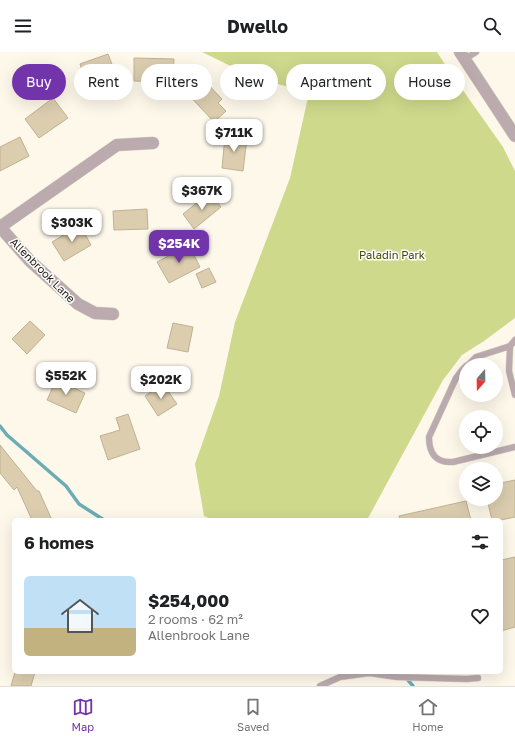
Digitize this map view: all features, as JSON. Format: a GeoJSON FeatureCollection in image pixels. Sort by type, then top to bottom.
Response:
{"type":"FeatureCollection","features":[{"type":"Feature","properties":{"kind":"street"},"geometry":{"type":"LineString","coordinates":[[462,56],[515,136]]}},
{"type":"Feature","properties":{"kind":"street"},"geometry":{"type":"LineString","coordinates":[[0,227],[118,145],[153,143]]}},
{"type":"Feature","properties":{"kind":"street","name":"Allenbrook Lane"},"geometry":{"type":"LineString","coordinates":[[0,227],[30,261],[78,304],[95,313],[113,314]]}},
{"type":"Feature","properties":{"kind":"lane"},"geometry":{"type":"LineString","coordinates":[[462,56],[476,52]]}},
{"type":"Feature","properties":{"kind":"lane"},"geometry":{"type":"LineString","coordinates":[[475,358],[510,346],[515,340]]}},
{"type":"Feature","properties":{"kind":"lane"},"geometry":{"type":"LineString","coordinates":[[510,346],[509,371],[515,395]]}},
{"type":"Feature","properties":{"kind":"lane"},"geometry":{"type":"LineString","coordinates":[[459,374],[429,437],[429,446],[434,456],[439,461],[446,463],[515,447]]}},
{"type":"Feature","properties":{"kind":"lane"},"geometry":{"type":"LineString","coordinates":[[320,686],[340,677],[361,674]]}},
{"type":"Feature","properties":{"kind":"lane"},"geometry":{"type":"LineString","coordinates":[[376,674],[398,677],[478,678]]}},
{"type":"Feature","properties":{"kind":"green space","name":"Paladin Park"},"geometry":{"type":"Polygon","coordinates":[[[202,52],[437,52],[445,64],[394,64],[394,100],[465,100],[465,93],[503,147],[515,171],[515,318],[459,358],[443,380],[368,518],[209,518],[204,516],[195,464],[219,396],[235,322],[290,178],[307,100],[386,100],[386,64],[286,64],[286,86],[278,84],[278,64],[226,64],[202,52]]]}},
{"type":"Feature","properties":{"kind":"building"},"geometry":{"type":"Polygon","coordinates":[[[108,54],[112,64],[80,64],[108,54]]]}},
{"type":"Feature","properties":{"kind":"building"},"geometry":{"type":"Polygon","coordinates":[[[134,58],[174,59],[174,64],[141,64],[141,81],[134,81],[134,58]]]}},
{"type":"Feature","properties":{"kind":"building"},"geometry":{"type":"Polygon","coordinates":[[[212,89],[220,97],[221,100],[218,103],[226,111],[214,122],[193,100],[212,100],[212,89]]]}},
{"type":"Feature","properties":{"kind":"building"},"geometry":{"type":"Polygon","coordinates":[[[50,100],[54,100],[68,118],[39,138],[25,119],[50,100]]]}},
{"type":"Feature","properties":{"kind":"building"},"geometry":{"type":"Polygon","coordinates":[[[225,136],[247,138],[243,171],[222,168],[225,136]]]}},
{"type":"Feature","properties":{"kind":"building"},"geometry":{"type":"Polygon","coordinates":[[[20,137],[29,156],[0,171],[0,147],[20,137]]]}},
{"type":"Feature","properties":{"kind":"building"},"geometry":{"type":"Polygon","coordinates":[[[209,193],[221,207],[194,229],[183,214],[209,193]]]}},
{"type":"Feature","properties":{"kind":"building"},"geometry":{"type":"Polygon","coordinates":[[[147,209],[148,229],[114,230],[113,211],[147,209]]]}},
{"type":"Feature","properties":{"kind":"building"},"geometry":{"type":"Polygon","coordinates":[[[80,225],[91,245],[64,261],[52,242],[80,225]]]}},
{"type":"Feature","properties":{"kind":"building"},"geometry":{"type":"Polygon","coordinates":[[[189,245],[200,267],[169,283],[157,262],[189,245]]]}},
{"type":"Feature","properties":{"kind":"building"},"geometry":{"type":"Polygon","coordinates":[[[209,268],[216,282],[202,288],[196,274],[209,268]]]}},
{"type":"Feature","properties":{"kind":"building"},"geometry":{"type":"Polygon","coordinates":[[[30,321],[45,335],[27,354],[12,339],[30,321]]]}},
{"type":"Feature","properties":{"kind":"building"},"geometry":{"type":"Polygon","coordinates":[[[173,323],[193,327],[188,352],[167,348],[173,323]]]}},
{"type":"Feature","properties":{"kind":"building"},"geometry":{"type":"Polygon","coordinates":[[[56,380],[85,393],[76,413],[47,400],[56,380]]]}},
{"type":"Feature","properties":{"kind":"building"},"geometry":{"type":"Polygon","coordinates":[[[163,384],[177,404],[158,416],[145,396],[163,384]]]}},
{"type":"Feature","properties":{"kind":"building"},"geometry":{"type":"Polygon","coordinates":[[[128,414],[140,449],[108,460],[100,436],[120,430],[116,418],[128,414]]]}},
{"type":"Feature","properties":{"kind":"building"},"geometry":{"type":"Polygon","coordinates":[[[0,445],[37,491],[39,491],[51,518],[31,518],[17,487],[14,490],[0,473],[0,445]]]}},
{"type":"Feature","properties":{"kind":"building"},"geometry":{"type":"Polygon","coordinates":[[[515,480],[515,517],[503,520],[503,518],[492,518],[489,506],[503,506],[503,483],[515,480]]]}},
{"type":"Feature","properties":{"kind":"building"},"geometry":{"type":"Polygon","coordinates":[[[459,503],[459,506],[467,506],[470,518],[400,518],[399,516],[459,503]]]}},
{"type":"Feature","properties":{"kind":"building"},"geometry":{"type":"Polygon","coordinates":[[[515,557],[515,627],[503,630],[503,560],[515,557]]]}},
{"type":"Feature","properties":{"kind":"building"},"geometry":{"type":"Polygon","coordinates":[[[14,674],[34,674],[31,686],[11,686],[14,674]]]}},
{"type":"Feature","properties":{"kind":"waterway"},"geometry":{"type":"LineString","coordinates":[[0,426],[7,435],[66,486],[79,504],[101,518]]}},
{"type":"Feature","properties":{"kind":"waterway"},"geometry":{"type":"LineString","coordinates":[[403,674],[413,686]]}}]}
